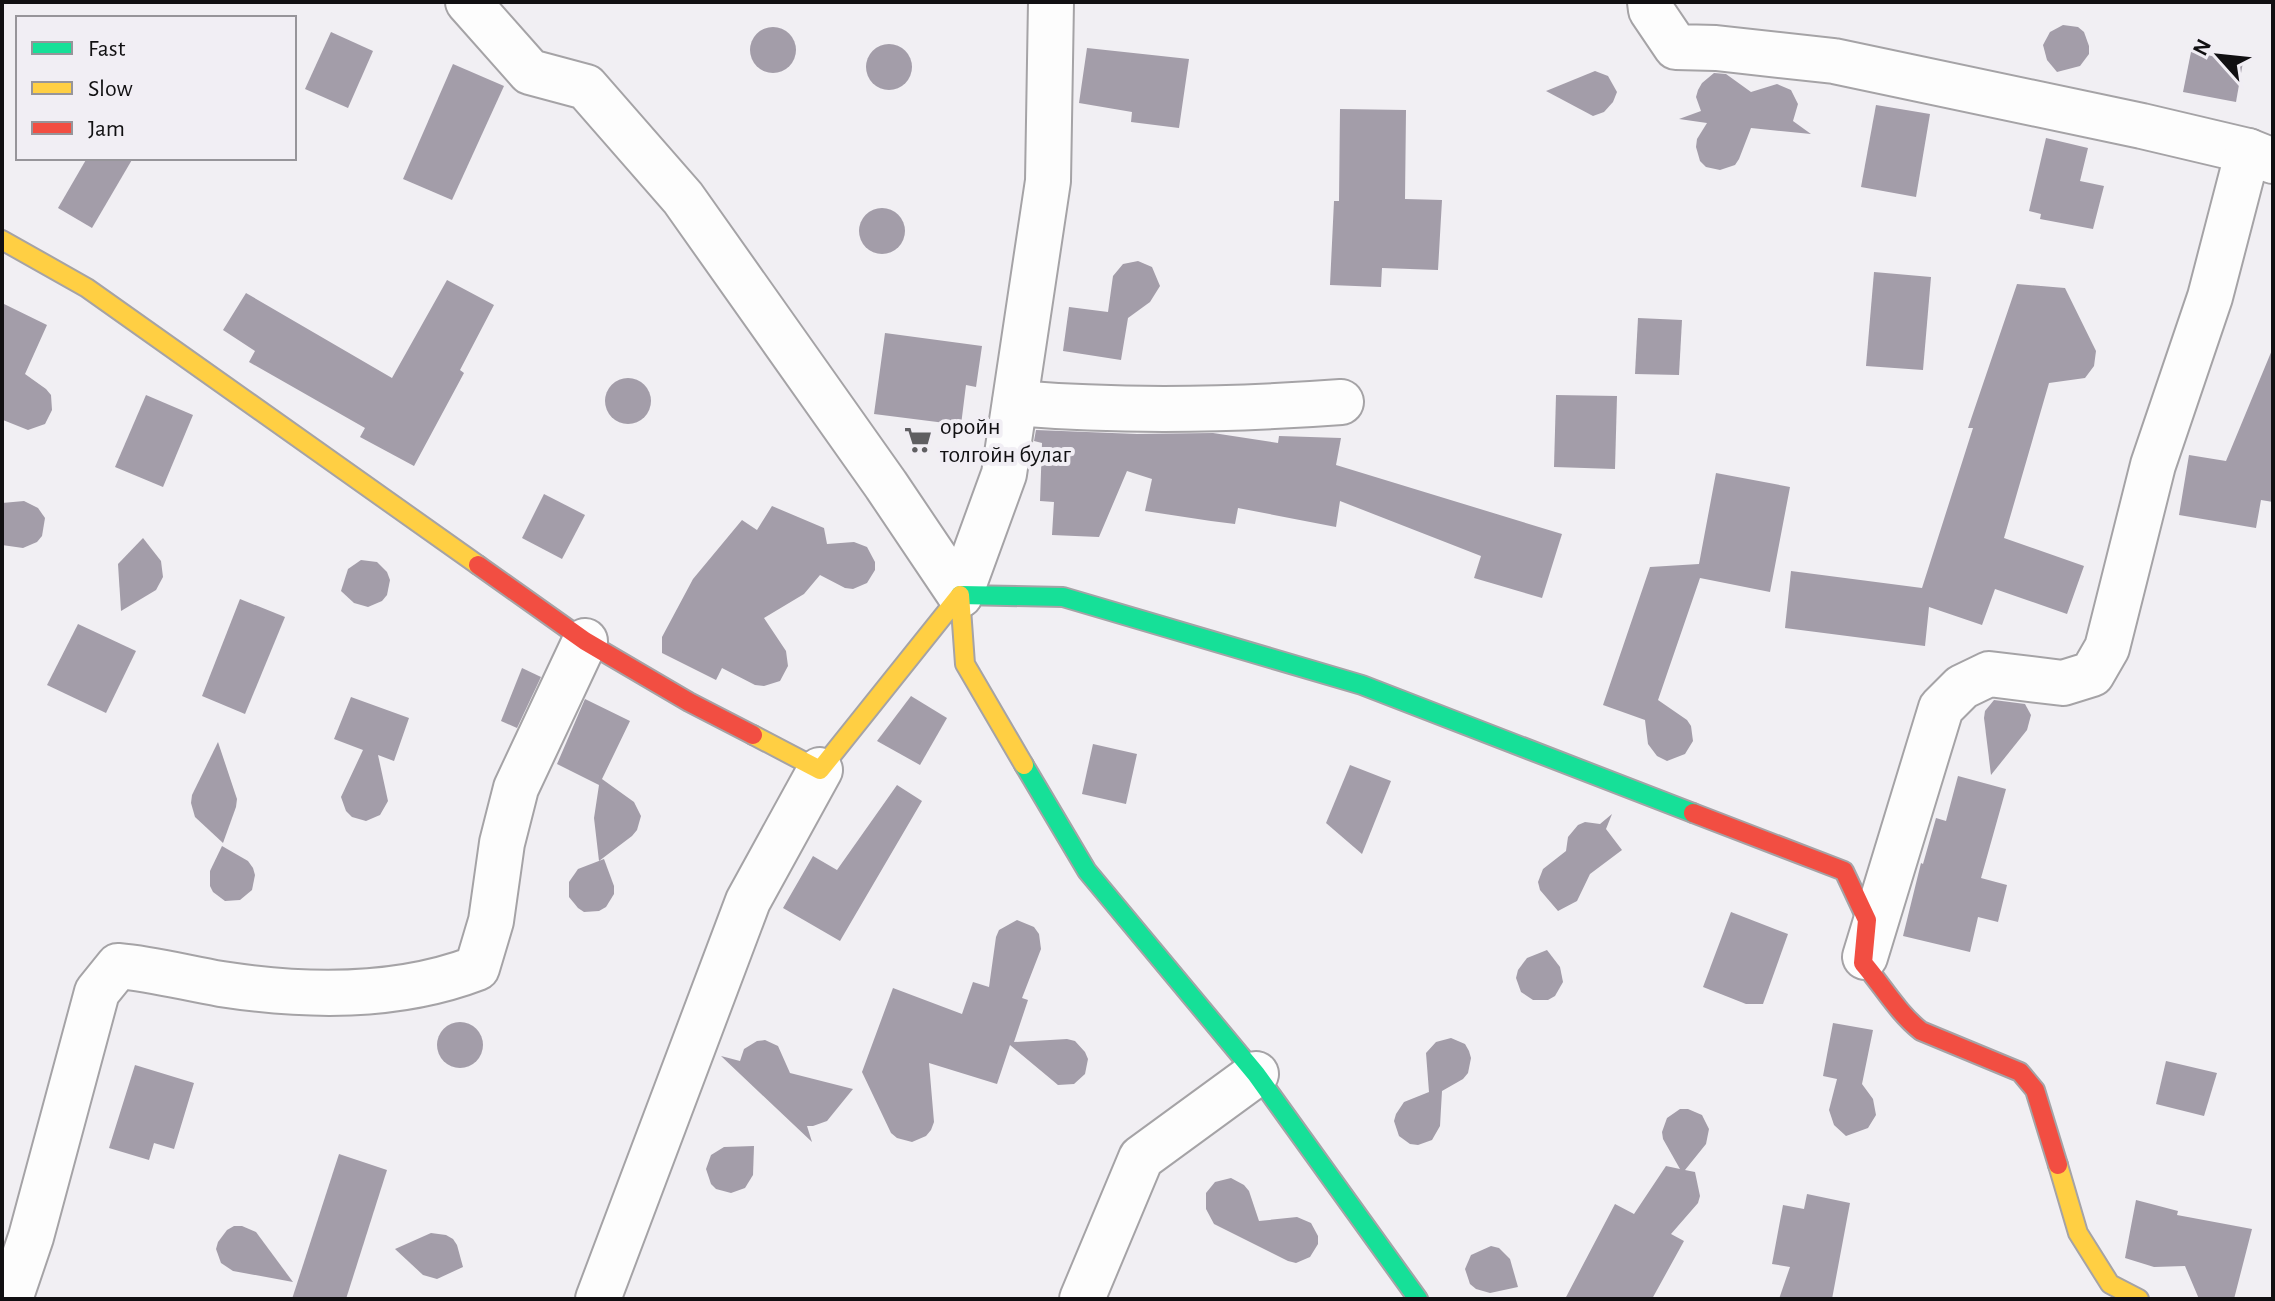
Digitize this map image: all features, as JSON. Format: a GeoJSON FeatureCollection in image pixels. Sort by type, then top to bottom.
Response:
{"type":"FeatureCollection","features":[{"type":"Feature","properties":{"kind":"street"},"geometry":{"type":"LineString","coordinates":[[468,2],[530,72],[586,87],[683,198],[960,595],[965,664],[1087,871],[1256,1074],[1402,1291]]}},
{"type":"Feature","properties":{"kind":"street"},"geometry":{"type":"LineString","coordinates":[[598,1299],[748,901],[820,770],[960,595],[1004,474],[1048,181],[1051,2]]}},
{"type":"Feature","properties":{"kind":"street"},"geometry":{"type":"LineString","coordinates":[[1650,2],[1651,10],[1676,47],[1716,48],[1834,61],[2142,126],[2260,156],[2153,465],[2107,648],[2092,674],[2063,683],[1989,674],[1962,687],[1941,708],[1863,963]]}},
{"type":"Feature","properties":{"kind":"street"},"geometry":{"type":"LineString","coordinates":[[2,240],[87,288],[585,641],[689,702],[820,770]]}},
{"type":"Feature","properties":{"kind":"street"},"geometry":{"type":"LineString","coordinates":[[1015,403],[1068,407],[1264,407],[1341,402]]}},
{"type":"Feature","properties":{"kind":"street"},"geometry":{"type":"LineString","coordinates":[[960,595],[1063,597],[1362,685],[1844,871],[1867,920],[1863,963],[1907,1020],[1921,1031],[2020,1072],[2035,1090],[2078,1233],[2110,1284],[2139,1299]]}},
{"type":"Feature","properties":{"kind":"street"},"geometry":{"type":"LineString","coordinates":[[10,1299],[31,1237],[97,992],[118,966],[150,969],[223,984],[345,995],[440,982],[477,968],[491,921],[502,843],[516,788],[585,641]]}},
{"type":"Feature","properties":{"kind":"street"},"geometry":{"type":"LineString","coordinates":[[1082,1299],[1141,1158],[1256,1074]]}},
{"type":"Feature","properties":{"kind":"building"},"geometry":{"type":"Polygon","coordinates":[[[2063,25],[2078,27],[2084,32],[2089,54],[2080,66],[2057,72],[2047,60],[2043,45],[2050,32],[2063,25]]]}},
{"type":"Feature","properties":{"kind":"building"},"geometry":{"type":"Polygon","coordinates":[[[773,27],[789,34],[796,50],[789,66],[773,73],[757,66],[750,50],[757,34],[773,27]]]}},
{"type":"Feature","properties":{"kind":"building"},"geometry":{"type":"Polygon","coordinates":[[[331,32],[373,51],[348,108],[305,89],[331,32]]]}},
{"type":"Feature","properties":{"kind":"building"},"geometry":{"type":"Polygon","coordinates":[[[889,44],[905,51],[912,67],[905,83],[889,90],[873,83],[866,67],[873,51],[889,44]]]}},
{"type":"Feature","properties":{"kind":"building"},"geometry":{"type":"Polygon","coordinates":[[[1087,48],[1189,59],[1179,128],[1131,122],[1132,112],[1079,103],[1087,48]]]}},
{"type":"Feature","properties":{"kind":"building"},"geometry":{"type":"Polygon","coordinates":[[[2191,52],[2243,62],[2236,102],[2183,92],[2191,52]]]}},
{"type":"Feature","properties":{"kind":"building"},"geometry":{"type":"Polygon","coordinates":[[[453,64],[504,86],[452,200],[403,179],[453,64]]]}},
{"type":"Feature","properties":{"kind":"building"},"geometry":{"type":"Polygon","coordinates":[[[1595,71],[1608,76],[1617,92],[1604,112],[1593,116],[1546,91],[1595,71]]]}},
{"type":"Feature","properties":{"kind":"building"},"geometry":{"type":"Polygon","coordinates":[[[1714,73],[1726,74],[1751,92],[1777,84],[1791,90],[1798,104],[1793,121],[1811,134],[1751,128],[1735,165],[1720,170],[1706,167],[1700,161],[1696,147],[1697,139],[1707,123],[1679,119],[1701,111],[1696,97],[1698,90],[1714,73]]]}},
{"type":"Feature","properties":{"kind":"building"},"geometry":{"type":"Polygon","coordinates":[[[1876,105],[1930,114],[1916,197],[1861,187],[1876,105]]]}},
{"type":"Feature","properties":{"kind":"building"},"geometry":{"type":"Polygon","coordinates":[[[1340,109],[1406,110],[1405,199],[1442,200],[1438,270],[1382,268],[1381,287],[1330,285],[1334,201],[1339,201],[1340,109]]]}},
{"type":"Feature","properties":{"kind":"building"},"geometry":{"type":"Polygon","coordinates":[[[2046,138],[2088,148],[2080,181],[2104,186],[2093,229],[2040,219],[2041,214],[2029,211],[2046,138]]]}},
{"type":"Feature","properties":{"kind":"building"},"geometry":{"type":"Polygon","coordinates":[[[86,160],[132,160],[92,228],[58,208],[86,160]]]}},
{"type":"Feature","properties":{"kind":"building"},"geometry":{"type":"Polygon","coordinates":[[[882,208],[898,215],[905,231],[898,247],[882,254],[866,247],[859,231],[866,215],[882,208]]]}},
{"type":"Feature","properties":{"kind":"building"},"geometry":{"type":"Polygon","coordinates":[[[1138,261],[1152,267],[1160,286],[1150,302],[1128,318],[1121,360],[1063,351],[1069,307],[1108,312],[1113,276],[1123,264],[1138,261]]]}},
{"type":"Feature","properties":{"kind":"building"},"geometry":{"type":"Polygon","coordinates":[[[1874,272],[1931,277],[1923,370],[1866,366],[1874,272]]]}},
{"type":"Feature","properties":{"kind":"building"},"geometry":{"type":"Polygon","coordinates":[[[447,280],[494,305],[460,370],[464,373],[414,466],[360,437],[365,428],[249,362],[255,351],[223,330],[246,293],[392,378],[447,280]]]}},
{"type":"Feature","properties":{"kind":"building"},"geometry":{"type":"Polygon","coordinates":[[[2017,284],[2065,288],[2096,351],[2094,366],[2085,378],[2049,383],[2004,538],[2084,566],[2067,614],[1995,589],[1982,625],[1929,607],[1925,646],[1785,628],[1791,571],[1922,588],[1973,428],[1968,428],[2017,284]]]}},
{"type":"Feature","properties":{"kind":"building"},"geometry":{"type":"Polygon","coordinates":[[[2,303],[47,325],[25,374],[51,395],[52,410],[45,424],[28,430],[3,420],[2,423],[2,303]]]}},
{"type":"Feature","properties":{"kind":"building"},"geometry":{"type":"Polygon","coordinates":[[[1638,318],[1682,320],[1679,375],[1635,374],[1638,318]]]}},
{"type":"Feature","properties":{"kind":"building"},"geometry":{"type":"Polygon","coordinates":[[[885,333],[982,346],[976,387],[966,385],[961,425],[874,414],[885,333]]]}},
{"type":"Feature","properties":{"kind":"building"},"geometry":{"type":"Polygon","coordinates":[[[2272,350],[2273,502],[2261,500],[2256,528],[2179,515],[2189,455],[2226,461],[2272,350]]]}},
{"type":"Feature","properties":{"kind":"building"},"geometry":{"type":"Polygon","coordinates":[[[628,378],[644,385],[651,401],[644,417],[628,424],[612,417],[605,401],[612,385],[628,378]]]}},
{"type":"Feature","properties":{"kind":"building"},"geometry":{"type":"Polygon","coordinates":[[[146,395],[193,415],[163,487],[115,467],[146,395]]]}},
{"type":"Feature","properties":{"kind":"building"},"geometry":{"type":"Polygon","coordinates":[[[1556,395],[1617,396],[1615,469],[1554,467],[1556,395]]]}},
{"type":"Feature","properties":{"kind":"building"},"geometry":{"type":"Polygon","coordinates":[[[1036,430],[1213,433],[1278,443],[1279,436],[1341,438],[1336,465],[1562,534],[1542,598],[1474,578],[1481,556],[1340,501],[1336,527],[1238,508],[1235,524],[1211,521],[1145,511],[1152,479],[1127,471],[1099,537],[1052,535],[1054,502],[1040,501],[1042,443],[1034,441],[1036,430]]]}},
{"type":"Feature","properties":{"kind":"building"},"geometry":{"type":"Polygon","coordinates":[[[1716,473],[1790,487],[1770,592],[1700,578],[1658,700],[1687,720],[1693,741],[1685,754],[1667,761],[1657,756],[1648,744],[1645,720],[1603,705],[1650,567],[1699,564],[1716,473]]]}},
{"type":"Feature","properties":{"kind":"building"},"geometry":{"type":"Polygon","coordinates":[[[544,494],[585,515],[562,559],[522,538],[544,494]]]}},
{"type":"Feature","properties":{"kind":"building"},"geometry":{"type":"Polygon","coordinates":[[[24,501],[38,508],[45,518],[42,536],[37,542],[23,548],[2,545],[2,503],[24,501]]]}},
{"type":"Feature","properties":{"kind":"building"},"geometry":{"type":"Polygon","coordinates":[[[772,506],[824,528],[827,544],[854,542],[867,547],[875,562],[875,570],[867,583],[853,589],[845,588],[820,575],[804,594],[764,618],[786,651],[788,666],[780,681],[764,686],[755,685],[722,668],[716,680],[662,653],[662,637],[693,579],[742,520],[757,530],[772,506]]]}},
{"type":"Feature","properties":{"kind":"building"},"geometry":{"type":"Polygon","coordinates":[[[143,538],[161,561],[163,577],[156,590],[121,611],[118,564],[143,538]]]}},
{"type":"Feature","properties":{"kind":"building"},"geometry":{"type":"Polygon","coordinates":[[[361,560],[377,562],[390,580],[387,595],[382,601],[368,607],[354,603],[341,591],[348,569],[361,560]]]}},
{"type":"Feature","properties":{"kind":"building"},"geometry":{"type":"Polygon","coordinates":[[[240,599],[285,617],[245,714],[202,696],[240,599]]]}},
{"type":"Feature","properties":{"kind":"building"},"geometry":{"type":"Polygon","coordinates":[[[78,624],[136,651],[106,713],[47,685],[78,624]]]}},
{"type":"Feature","properties":{"kind":"building"},"geometry":{"type":"Polygon","coordinates":[[[522,668],[541,677],[517,728],[501,721],[522,668]]]}},
{"type":"Feature","properties":{"kind":"building"},"geometry":{"type":"Polygon","coordinates":[[[911,696],[947,718],[920,765],[877,741],[911,696]]]}},
{"type":"Feature","properties":{"kind":"building"},"geometry":{"type":"Polygon","coordinates":[[[351,697],[409,718],[394,761],[378,755],[388,801],[380,815],[366,821],[352,817],[341,797],[363,750],[334,739],[351,697]]]}},
{"type":"Feature","properties":{"kind":"building"},"geometry":{"type":"Polygon","coordinates":[[[585,699],[630,721],[602,779],[634,802],[641,816],[632,836],[599,861],[594,818],[599,785],[557,764],[585,699]]]}},
{"type":"Feature","properties":{"kind":"building"},"geometry":{"type":"Polygon","coordinates":[[[1994,700],[2025,704],[2031,715],[2027,730],[1991,775],[1984,718],[1985,711],[1994,700]]]}},
{"type":"Feature","properties":{"kind":"building"},"geometry":{"type":"Polygon","coordinates":[[[218,742],[237,799],[223,843],[195,817],[191,803],[218,742]]]}},
{"type":"Feature","properties":{"kind":"building"},"geometry":{"type":"Polygon","coordinates":[[[1093,744],[1137,754],[1126,804],[1082,794],[1093,744]]]}},
{"type":"Feature","properties":{"kind":"building"},"geometry":{"type":"Polygon","coordinates":[[[1350,765],[1391,781],[1362,854],[1326,823],[1350,765]]]}},
{"type":"Feature","properties":{"kind":"building"},"geometry":{"type":"Polygon","coordinates":[[[1958,776],[2006,789],[1981,878],[2007,885],[1998,922],[1978,917],[1970,952],[1903,936],[1936,818],[1946,821],[1958,776]]]}},
{"type":"Feature","properties":{"kind":"building"},"geometry":{"type":"Polygon","coordinates":[[[897,785],[922,801],[840,941],[783,908],[813,856],[837,870],[897,785]]]}},
{"type":"Feature","properties":{"kind":"building"},"geometry":{"type":"Polygon","coordinates":[[[1612,814],[1606,829],[1622,850],[1590,874],[1577,901],[1558,911],[1540,890],[1538,882],[1543,869],[1566,851],[1568,837],[1578,825],[1585,822],[1600,824],[1612,814]]]}},
{"type":"Feature","properties":{"kind":"building"},"geometry":{"type":"Polygon","coordinates":[[[222,846],[248,861],[253,868],[252,890],[240,900],[225,901],[210,886],[210,871],[222,846]]]}},
{"type":"Feature","properties":{"kind":"building"},"geometry":{"type":"Polygon","coordinates":[[[604,859],[614,894],[606,907],[584,912],[569,897],[569,882],[578,869],[604,859]]]}},
{"type":"Feature","properties":{"kind":"building"},"geometry":{"type":"Polygon","coordinates":[[[1731,912],[1788,934],[1763,1004],[1746,1004],[1703,987],[1731,912]]]}},
{"type":"Feature","properties":{"kind":"building"},"geometry":{"type":"Polygon","coordinates":[[[1017,920],[1034,927],[1039,934],[1041,949],[1022,998],[1028,1000],[1014,1042],[1075,1041],[1088,1059],[1085,1074],[1074,1084],[1058,1085],[1010,1045],[997,1084],[929,1063],[934,1122],[931,1130],[926,1136],[912,1142],[897,1138],[891,1133],[862,1072],[893,988],[962,1014],[973,982],[989,987],[999,930],[1017,920]]]}},
{"type":"Feature","properties":{"kind":"building"},"geometry":{"type":"Polygon","coordinates":[[[1547,950],[1560,967],[1563,982],[1555,996],[1548,1000],[1533,1000],[1521,992],[1516,978],[1518,970],[1527,958],[1547,950]]]}},
{"type":"Feature","properties":{"kind":"building"},"geometry":{"type":"Polygon","coordinates":[[[460,1022],[476,1029],[483,1045],[476,1061],[460,1068],[444,1061],[437,1045],[444,1029],[460,1022]]]}},
{"type":"Feature","properties":{"kind":"building"},"geometry":{"type":"Polygon","coordinates":[[[1833,1023],[1873,1030],[1862,1084],[1873,1099],[1876,1115],[1868,1128],[1846,1136],[1834,1125],[1829,1110],[1837,1079],[1823,1076],[1833,1023]]]}},
{"type":"Feature","properties":{"kind":"building"},"geometry":{"type":"Polygon","coordinates":[[[1451,1038],[1465,1044],[1469,1051],[1468,1073],[1442,1091],[1440,1126],[1432,1140],[1418,1145],[1410,1144],[1399,1136],[1394,1121],[1396,1114],[1404,1102],[1429,1092],[1426,1053],[1436,1042],[1451,1038]]]}},
{"type":"Feature","properties":{"kind":"building"},"geometry":{"type":"Polygon","coordinates":[[[765,1040],[778,1046],[790,1073],[853,1089],[827,1121],[807,1126],[812,1142],[721,1056],[740,1061],[744,1049],[765,1040]]]}},
{"type":"Feature","properties":{"kind":"building"},"geometry":{"type":"Polygon","coordinates":[[[2166,1061],[2217,1073],[2204,1116],[2156,1104],[2166,1061]]]}},
{"type":"Feature","properties":{"kind":"building"},"geometry":{"type":"Polygon","coordinates":[[[135,1065],[194,1083],[174,1149],[154,1143],[149,1160],[109,1148],[135,1065]]]}},
{"type":"Feature","properties":{"kind":"building"},"geometry":{"type":"Polygon","coordinates":[[[1680,1109],[1702,1115],[1709,1129],[1706,1144],[1685,1170],[1695,1172],[1700,1196],[1698,1203],[1671,1234],[1684,1241],[1652,1299],[1565,1299],[1615,1204],[1634,1214],[1666,1166],[1680,1169],[1662,1132],[1667,1118],[1680,1109]]]}},
{"type":"Feature","properties":{"kind":"building"},"geometry":{"type":"Polygon","coordinates":[[[754,1146],[753,1175],[745,1188],[731,1193],[716,1189],[711,1184],[706,1169],[711,1155],[724,1147],[754,1146]]]}},
{"type":"Feature","properties":{"kind":"building"},"geometry":{"type":"Polygon","coordinates":[[[339,1154],[387,1170],[346,1299],[292,1299],[339,1154]]]}},
{"type":"Feature","properties":{"kind":"building"},"geometry":{"type":"Polygon","coordinates":[[[1231,1178],[1249,1191],[1259,1221],[1297,1217],[1311,1223],[1318,1236],[1318,1244],[1310,1257],[1296,1263],[1288,1261],[1214,1224],[1206,1209],[1206,1193],[1215,1182],[1231,1178]]]}},
{"type":"Feature","properties":{"kind":"building"},"geometry":{"type":"Polygon","coordinates":[[[1807,1194],[1850,1203],[1832,1299],[1779,1299],[1790,1267],[1772,1264],[1783,1205],[1804,1209],[1807,1194]]]}},
{"type":"Feature","properties":{"kind":"building"},"geometry":{"type":"Polygon","coordinates":[[[2136,1200],[2178,1211],[2177,1215],[2252,1229],[2234,1299],[2199,1299],[2185,1266],[2154,1267],[2125,1258],[2136,1200]]]}},
{"type":"Feature","properties":{"kind":"building"},"geometry":{"type":"Polygon","coordinates":[[[234,1226],[256,1232],[293,1282],[233,1271],[221,1263],[216,1249],[218,1242],[234,1226]]]}},
{"type":"Feature","properties":{"kind":"building"},"geometry":{"type":"Polygon","coordinates":[[[431,1233],[453,1239],[463,1267],[437,1279],[423,1275],[395,1249],[431,1233]]]}},
{"type":"Feature","properties":{"kind":"building"},"geometry":{"type":"Polygon","coordinates":[[[1491,1246],[1499,1248],[1510,1259],[1518,1287],[1490,1293],[1470,1284],[1465,1269],[1471,1255],[1491,1246]]]}},
{"type":"Feature","properties":{"kind":"traffic: fast"},"geometry":{"type":"LineString","coordinates":[[960,595],[1063,597],[1362,685],[1693,813]]}},
{"type":"Feature","properties":{"kind":"traffic: fast"},"geometry":{"type":"LineString","coordinates":[[1024,765],[1087,871],[1256,1074],[1418,1299]]}},
{"type":"Feature","properties":{"kind":"traffic: slow"},"geometry":{"type":"LineString","coordinates":[[2,240],[87,288],[478,565]]}},
{"type":"Feature","properties":{"kind":"traffic: slow"},"geometry":{"type":"LineString","coordinates":[[753,735],[820,770],[960,595],[965,664],[1024,765]]}},
{"type":"Feature","properties":{"kind":"traffic: slow"},"geometry":{"type":"LineString","coordinates":[[2058,1165],[2078,1233],[2110,1284],[2139,1299]]}},
{"type":"Feature","properties":{"kind":"traffic: jam"},"geometry":{"type":"LineString","coordinates":[[478,565],[585,641],[689,702],[753,735]]}},
{"type":"Feature","properties":{"kind":"traffic: jam"},"geometry":{"type":"LineString","coordinates":[[1693,813],[1844,871],[1867,920],[1863,963],[1921,1031],[2020,1072],[2035,1090],[2058,1165]]}},
{"type":"Feature","properties":{"kind":"place","name":"оройн толгойн булаг"},"geometry":{"type":"Point","coordinates":[918,440]}}]}
